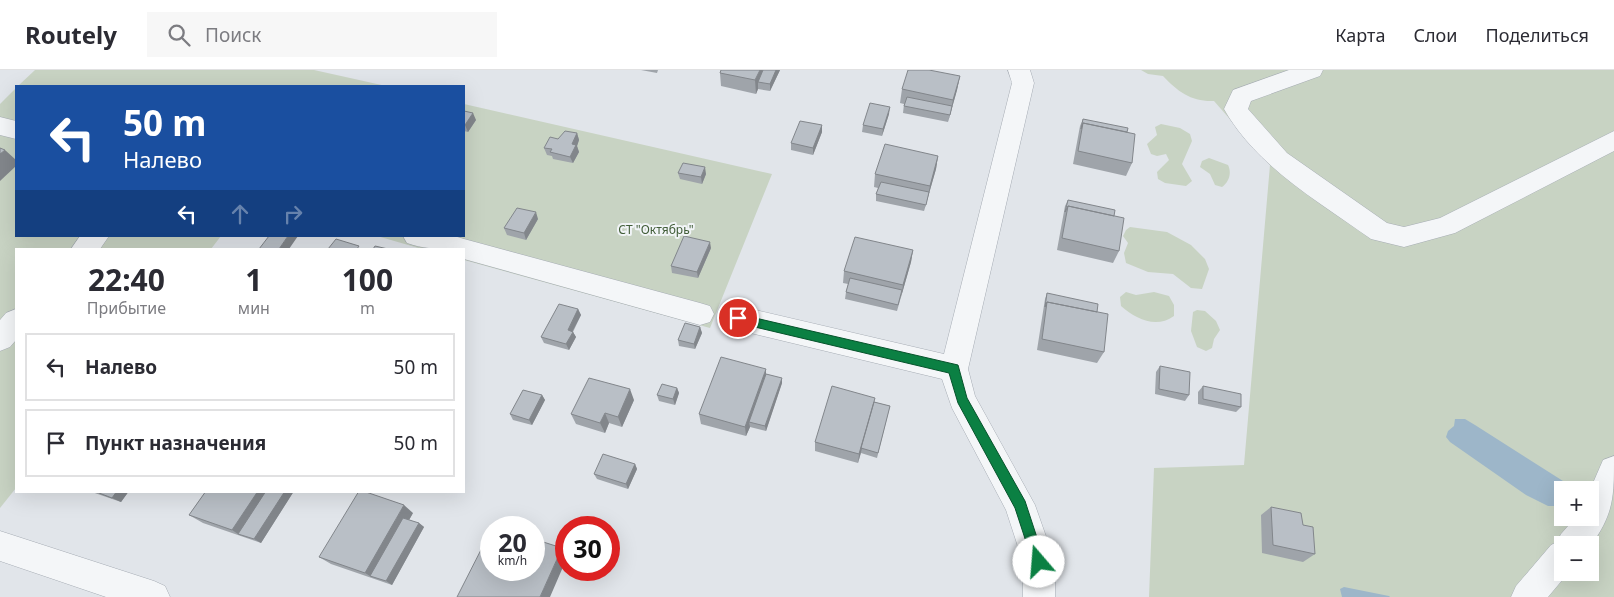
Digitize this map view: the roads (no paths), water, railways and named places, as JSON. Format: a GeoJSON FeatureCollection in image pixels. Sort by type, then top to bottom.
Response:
{"type":"FeatureCollection","features":[{"type":"Feature","properties":{"kind":"street"},"geometry":{"type":"LineString","coordinates":[[1019,70],[1023,83],[954,369],[962,399],[1020,505],[1039,562],[1039,597]]}},
{"type":"Feature","properties":{"kind":"street"},"geometry":{"type":"LineString","coordinates":[[1312,70],[1240,96],[1236,109],[1245,123],[1278,158],[1380,232],[1404,237],[1446,226],[1614,140]]}},
{"type":"Feature","properties":{"kind":"street"},"geometry":{"type":"LineString","coordinates":[[0,126],[15,130]]}},
{"type":"Feature","properties":{"kind":"street"},"geometry":{"type":"LineString","coordinates":[[85,248],[95,237]]}},
{"type":"Feature","properties":{"kind":"street"},"geometry":{"type":"LineString","coordinates":[[420,237],[459,248]]}},
{"type":"Feature","properties":{"kind":"street"},"geometry":{"type":"LineString","coordinates":[[465,250],[700,314]]}},
{"type":"Feature","properties":{"kind":"street"},"geometry":{"type":"LineString","coordinates":[[738,318],[954,369]]}},
{"type":"Feature","properties":{"kind":"street"},"geometry":{"type":"LineString","coordinates":[[0,339],[15,322]]}},
{"type":"Feature","properties":{"kind":"street"},"geometry":{"type":"LineString","coordinates":[[1580,536],[1592,521],[1614,470]]}},
{"type":"Feature","properties":{"kind":"street"},"geometry":{"type":"LineString","coordinates":[[0,546],[154,597]]}},
{"type":"Feature","properties":{"kind":"street"},"geometry":{"type":"LineString","coordinates":[[1527,597],[1554,565]]}},
{"type":"Feature","properties":{"kind":"water"},"geometry":{"type":"Polygon","coordinates":[[[1455,419],[1465,419],[1563,481],[1554,481],[1554,506],[1548,506],[1526,495],[1450,442],[1446,437],[1448,431],[1454,426],[1455,419]]]}},
{"type":"Feature","properties":{"kind":"water"},"geometry":{"type":"Polygon","coordinates":[[[1344,587],[1390,597],[1342,597],[1340,589],[1344,587]]]}},
{"type":"Feature","properties":{"kind":"park label","name":"СТ \"Октябрь\""},"geometry":{"type":"Point","coordinates":[656,230]}}]}
